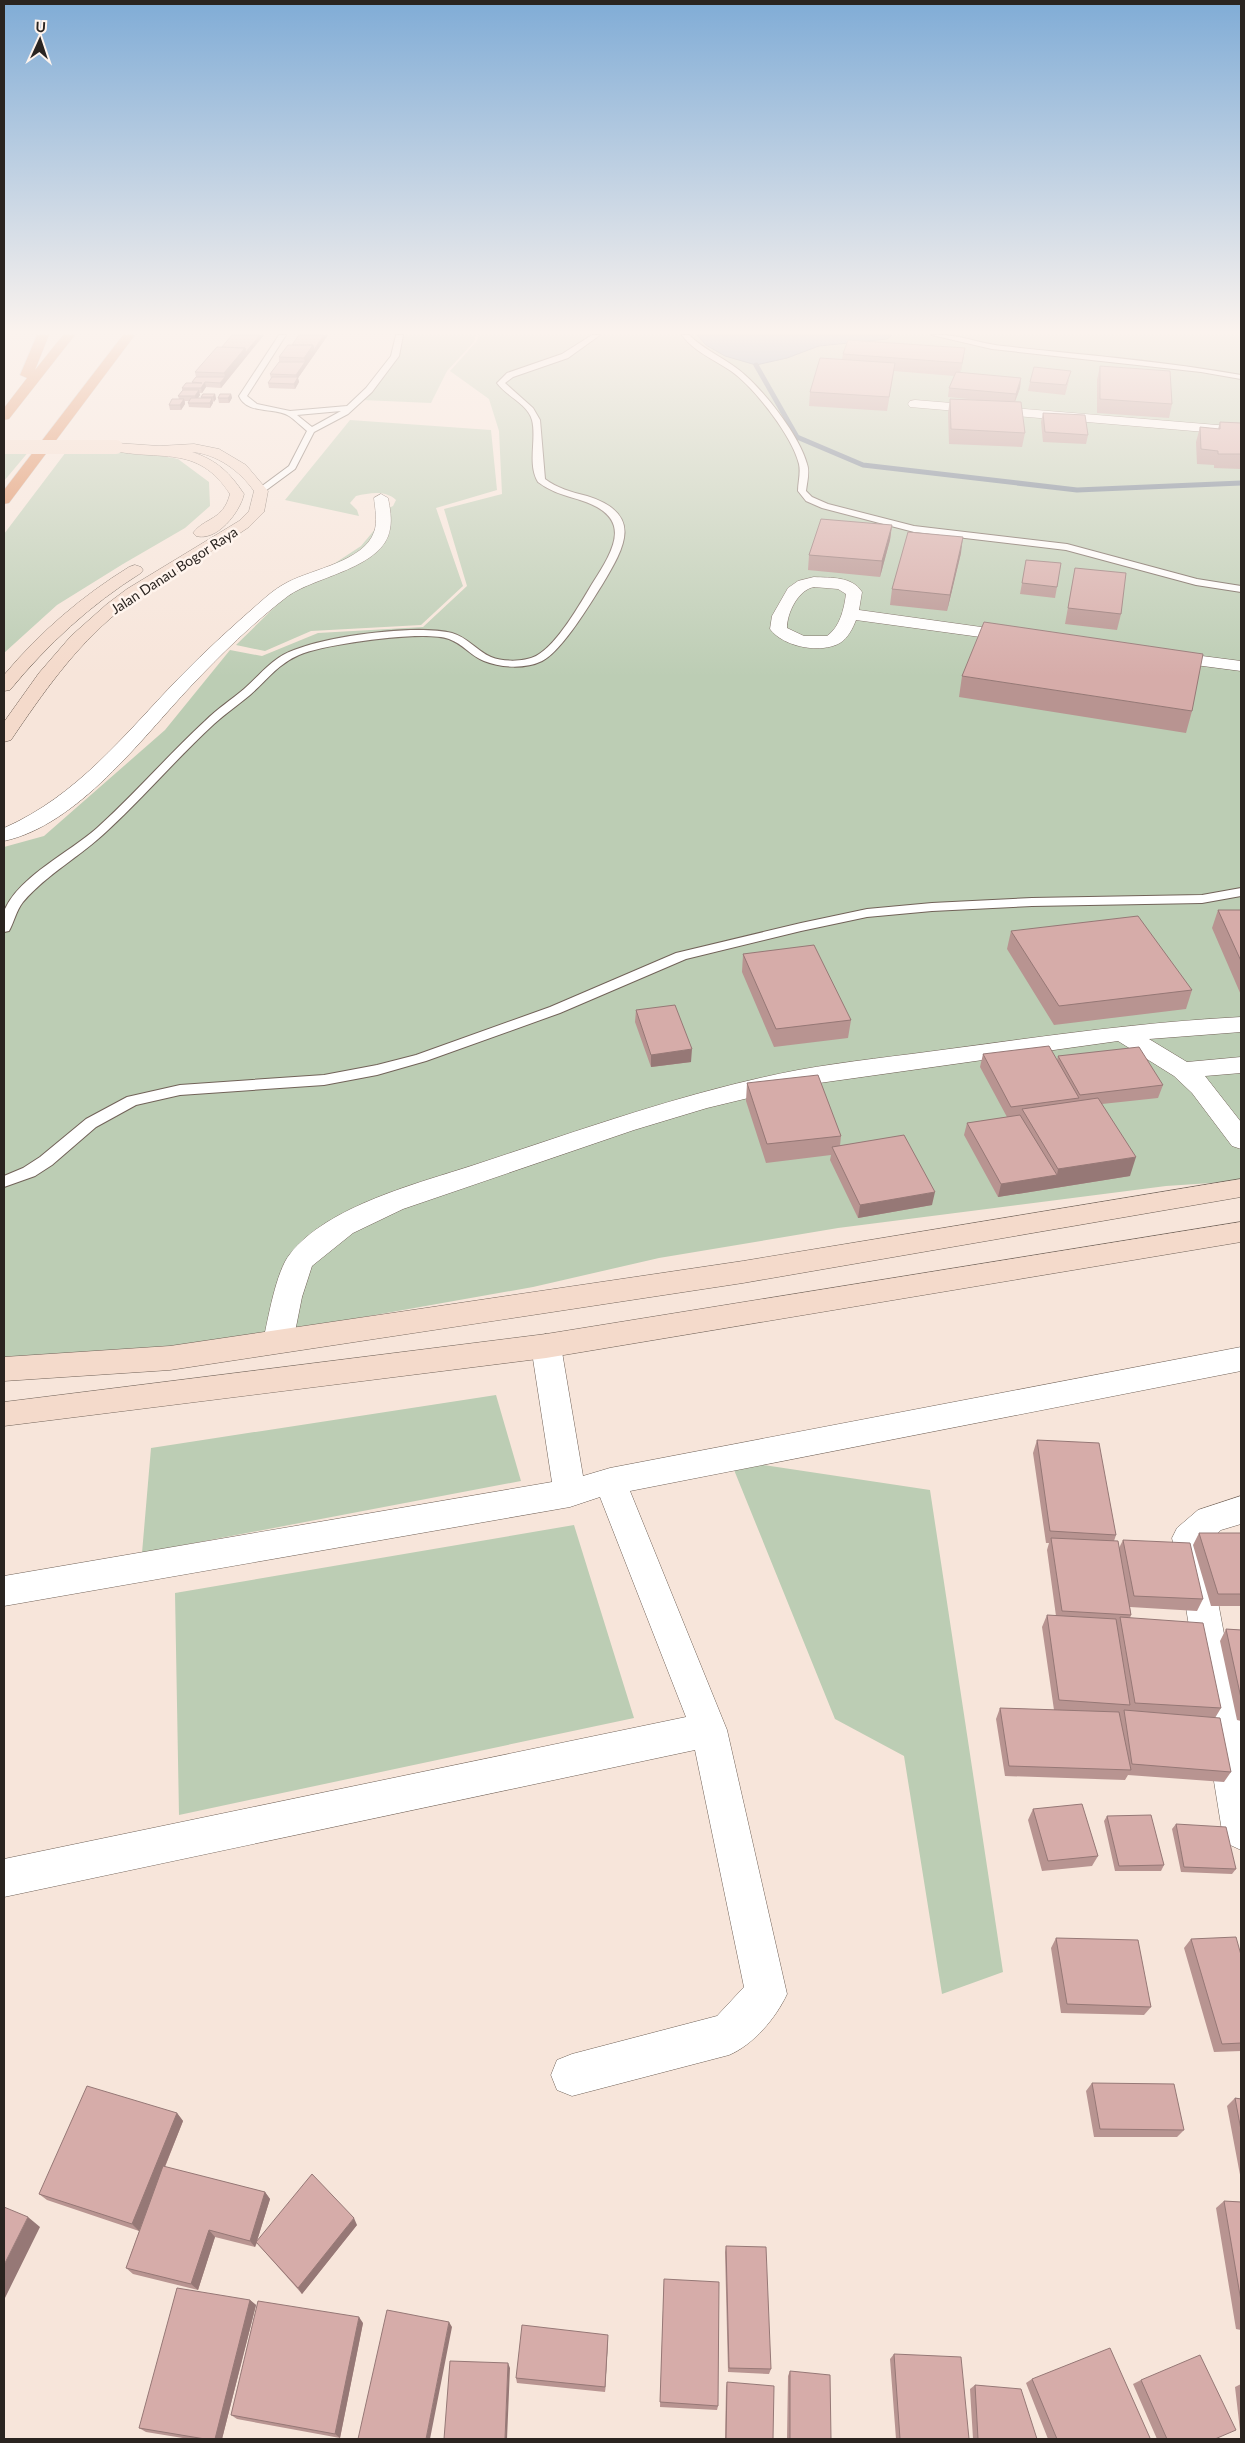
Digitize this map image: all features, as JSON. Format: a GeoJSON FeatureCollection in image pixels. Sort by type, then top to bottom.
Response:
{"type":"FeatureCollection","features":[{"type":"Feature","properties":{"kind":"highway"},"geometry":{"type":"LineString","coordinates":[[4,500],[42,449]]}},
{"type":"Feature","properties":{"kind":"street","name":"Jalan Danau Bogor Raya"},"geometry":{"type":"LineString","coordinates":[[138,449],[177,449]]}},
{"type":"Feature","properties":{"kind":"street","name":"Jalan Danau Bogor Raya"},"geometry":{"type":"LineString","coordinates":[[4,736],[34,689],[58,659],[96,622],[132,594],[244,524],[256,512],[261,491],[252,476],[220,455],[199,449]]}},
{"type":"Feature","properties":{"kind":"street","name":"Jalan Danau Bogor Raya"},"geometry":{"type":"LineString","coordinates":[[159,450],[190,455],[205,462],[217,469],[231,482],[237,494],[233,507],[224,517],[189,540]]}},
{"type":"Feature","properties":{"kind":"street"},"geometry":{"type":"LineString","coordinates":[[4,834],[22,828],[49,814],[91,781],[185,682],[276,597],[293,586],[348,563],[372,549],[382,533],[384,524],[381,498]]}},
{"type":"Feature","properties":{"kind":"street","name":"Jalan Danau Bogor Raya"},"geometry":{"type":"LineString","coordinates":[[4,686],[51,632],[90,601],[147,564]]}},
{"type":"Feature","properties":{"kind":"street"},"geometry":{"type":"LineString","coordinates":[[835,582],[853,589],[854,597],[849,614],[841,632],[831,641],[809,641],[793,638],[782,633],[779,627],[780,619],[793,591],[806,583],[835,582]]}},
{"type":"Feature","properties":{"kind":"street"},"geometry":{"type":"LineString","coordinates":[[849,614],[1032,640]]}},
{"type":"Feature","properties":{"kind":"street"},"geometry":{"type":"LineString","coordinates":[[1146,654],[1241,666]]}},
{"type":"Feature","properties":{"kind":"street"},"geometry":{"type":"LineString","coordinates":[[278,1342],[288,1298],[300,1261],[318,1244],[343,1226],[393,1202],[625,1124],[703,1101],[798,1078],[1122,1034],[1241,1024]]}},
{"type":"Feature","properties":{"kind":"street"},"geometry":{"type":"LineString","coordinates":[[1122,1034],[1183,1070],[1201,1087],[1241,1140]]}},
{"type":"Feature","properties":{"kind":"street"},"geometry":{"type":"LineString","coordinates":[[1183,1070],[1241,1066]]}},
{"type":"Feature","properties":{"kind":"street"},"geometry":{"type":"LineString","coordinates":[[4,1370],[170,1358],[743,1272],[1241,1188]]}},
{"type":"Feature","properties":{"kind":"street"},"geometry":{"type":"LineString","coordinates":[[4,1414],[546,1346],[1241,1232]]}},
{"type":"Feature","properties":{"kind":"street"},"geometry":{"type":"LineString","coordinates":[[546,1346],[570,1493]]}},
{"type":"Feature","properties":{"kind":"street"},"geometry":{"type":"LineString","coordinates":[[4,1591],[570,1493],[610,1482],[1241,1359]]}},
{"type":"Feature","properties":{"kind":"street"},"geometry":{"type":"LineString","coordinates":[[572,2075],[729,2034],[766,1994],[710,1730],[610,1482]]}},
{"type":"Feature","properties":{"kind":"street"},"geometry":{"type":"LineString","coordinates":[[1241,1510],[1210,1520],[1189,1538],[1200,1589],[1241,1831]]}},
{"type":"Feature","properties":{"kind":"street"},"geometry":{"type":"LineString","coordinates":[[4,1878],[710,1730]]}},
{"type":"Feature","properties":{"kind":"lane"},"geometry":{"type":"LineString","coordinates":[[261,491],[292,468],[302,449]]}},
{"type":"Feature","properties":{"kind":"lane"},"geometry":{"type":"LineString","coordinates":[[4,928],[16,902],[37,880],[81,850],[211,721],[251,688],[264,672],[277,662],[296,652],[322,644],[349,640],[436,635],[460,640],[478,654],[498,662],[525,662],[541,658],[557,644],[606,571],[619,544],[621,532],[618,519],[607,510],[592,501],[553,488],[539,479],[537,472],[539,449]]}},
{"type":"Feature","properties":{"kind":"lane"},"geometry":{"type":"LineString","coordinates":[[797,449],[804,465],[802,491],[809,500],[825,506],[914,529],[1067,547],[1196,582],[1241,589]]}},
{"type":"Feature","properties":{"kind":"lane"},"geometry":{"type":"LineString","coordinates":[[4,1182],[30,1172],[91,1124],[114,1109],[132,1101],[180,1090],[324,1080],[377,1070],[421,1058],[555,1010],[681,956],[801,927],[867,913],[932,907],[1032,902],[1202,899],[1241,892]]}},
{"type":"Feature","properties":{"kind":"green space"},"geometry":{"type":"Polygon","coordinates":[[[326,449],[493,449],[497,490],[436,508],[463,586],[421,625],[311,631],[265,651],[236,645],[288,594],[361,546],[376,528],[380,512],[393,506],[396,500],[387,495],[377,493],[356,496],[350,503],[357,510],[359,516],[285,500],[326,449]]]}},
{"type":"Feature","properties":{"kind":"green space"},"geometry":{"type":"Polygon","coordinates":[[[500,449],[1241,449],[1241,1181],[1166,1186],[838,1228],[659,1258],[533,1287],[25,1377],[4,1377],[4,847],[44,836],[165,730],[230,650],[262,656],[318,633],[423,627],[467,586],[444,509],[502,494],[500,449]]]}},
{"type":"Feature","properties":{"kind":"green space"},"geometry":{"type":"Polygon","coordinates":[[[4,450],[30,450],[4,481],[4,450]]]}},
{"type":"Feature","properties":{"kind":"green space"},"geometry":{"type":"Polygon","coordinates":[[[136,451],[178,459],[209,482],[210,506],[185,528],[57,605],[4,653],[4,534],[66,452],[136,451]]]}},
{"type":"Feature","properties":{"kind":"green space"},"geometry":{"type":"Polygon","coordinates":[[[496,1395],[521,1481],[142,1553],[151,1448],[496,1395]]]}},
{"type":"Feature","properties":{"kind":"green space"},"geometry":{"type":"Polygon","coordinates":[[[730,1460],[930,1490],[1003,1972],[942,1994],[904,1756],[835,1719],[730,1460]]]}},
{"type":"Feature","properties":{"kind":"green space"},"geometry":{"type":"Polygon","coordinates":[[[574,1525],[634,1718],[179,1815],[175,1593],[574,1525]]]}},
{"type":"Feature","properties":{"kind":"building"},"geometry":{"type":"Polygon","coordinates":[[[1201,449],[1241,449],[1241,454],[1218,454],[1218,451],[1201,449]]]}},
{"type":"Feature","properties":{"kind":"building"},"geometry":{"type":"Polygon","coordinates":[[[821,519],[892,525],[882,561],[809,555],[821,519]]]}},
{"type":"Feature","properties":{"kind":"building"},"geometry":{"type":"Polygon","coordinates":[[[908,532],[963,537],[950,595],[892,589],[908,532]]]}},
{"type":"Feature","properties":{"kind":"building"},"geometry":{"type":"Polygon","coordinates":[[[1026,560],[1061,563],[1057,587],[1022,583],[1026,560]]]}},
{"type":"Feature","properties":{"kind":"building"},"geometry":{"type":"Polygon","coordinates":[[[1075,568],[1126,573],[1121,614],[1068,608],[1075,568]]]}},
{"type":"Feature","properties":{"kind":"building"},"geometry":{"type":"Polygon","coordinates":[[[984,622],[1203,654],[1192,711],[962,676],[984,622]]]}},
{"type":"Feature","properties":{"kind":"building"},"geometry":{"type":"Polygon","coordinates":[[[1218,910],[1241,910],[1241,961],[1218,910]]]}},
{"type":"Feature","properties":{"kind":"building"},"geometry":{"type":"Polygon","coordinates":[[[1138,916],[1192,990],[1059,1006],[1011,931],[1138,916]]]}},
{"type":"Feature","properties":{"kind":"building"},"geometry":{"type":"Polygon","coordinates":[[[814,945],[851,1020],[776,1029],[743,954],[814,945]]]}},
{"type":"Feature","properties":{"kind":"building"},"geometry":{"type":"Polygon","coordinates":[[[675,1005],[692,1049],[651,1055],[636,1010],[675,1005]]]}},
{"type":"Feature","properties":{"kind":"building"},"geometry":{"type":"Polygon","coordinates":[[[1049,1046],[1079,1098],[1011,1107],[983,1054],[1049,1046]]]}},
{"type":"Feature","properties":{"kind":"building"},"geometry":{"type":"Polygon","coordinates":[[[1139,1047],[1163,1085],[1080,1095],[1058,1056],[1139,1047]]]}},
{"type":"Feature","properties":{"kind":"building"},"geometry":{"type":"Polygon","coordinates":[[[818,1075],[841,1136],[767,1144],[747,1083],[818,1075]]]}},
{"type":"Feature","properties":{"kind":"building"},"geometry":{"type":"Polygon","coordinates":[[[1098,1098],[1136,1157],[1058,1169],[1022,1109],[1098,1098]]]}},
{"type":"Feature","properties":{"kind":"building"},"geometry":{"type":"Polygon","coordinates":[[[1020,1115],[1057,1175],[1001,1184],[967,1123],[1020,1115]]]}},
{"type":"Feature","properties":{"kind":"building"},"geometry":{"type":"Polygon","coordinates":[[[904,1135],[935,1192],[860,1205],[832,1147],[904,1135]]]}},
{"type":"Feature","properties":{"kind":"building"},"geometry":{"type":"Polygon","coordinates":[[[1037,1440],[1099,1443],[1116,1535],[1050,1531],[1037,1440]]]}},
{"type":"Feature","properties":{"kind":"building"},"geometry":{"type":"Polygon","coordinates":[[[1199,1533],[1241,1533],[1241,1594],[1218,1594],[1199,1533]]]}},
{"type":"Feature","properties":{"kind":"building"},"geometry":{"type":"Polygon","coordinates":[[[1051,1538],[1118,1541],[1131,1615],[1062,1611],[1051,1538]]]}},
{"type":"Feature","properties":{"kind":"building"},"geometry":{"type":"Polygon","coordinates":[[[1123,1540],[1190,1543],[1203,1599],[1134,1596],[1123,1540]]]}},
{"type":"Feature","properties":{"kind":"building"},"geometry":{"type":"Polygon","coordinates":[[[1047,1615],[1116,1619],[1130,1705],[1059,1700],[1047,1615]]]}},
{"type":"Feature","properties":{"kind":"building"},"geometry":{"type":"Polygon","coordinates":[[[1120,1617],[1203,1623],[1221,1708],[1135,1703],[1120,1617]]]}},
{"type":"Feature","properties":{"kind":"building"},"geometry":{"type":"Polygon","coordinates":[[[1226,1629],[1241,1630],[1241,1698],[1226,1629]]]}},
{"type":"Feature","properties":{"kind":"building"},"geometry":{"type":"Polygon","coordinates":[[[1000,1708],[1119,1712],[1131,1770],[1009,1766],[1000,1708]]]}},
{"type":"Feature","properties":{"kind":"building"},"geometry":{"type":"Polygon","coordinates":[[[1124,1710],[1220,1718],[1231,1772],[1132,1764],[1124,1710]]]}},
{"type":"Feature","properties":{"kind":"building"},"geometry":{"type":"Polygon","coordinates":[[[1082,1804],[1098,1856],[1048,1861],[1033,1809],[1082,1804]]]}},
{"type":"Feature","properties":{"kind":"building"},"geometry":{"type":"Polygon","coordinates":[[[1151,1815],[1164,1865],[1119,1866],[1107,1816],[1151,1815]]]}},
{"type":"Feature","properties":{"kind":"building"},"geometry":{"type":"Polygon","coordinates":[[[1176,1824],[1226,1827],[1236,1869],[1184,1867],[1176,1824]]]}},
{"type":"Feature","properties":{"kind":"building"},"geometry":{"type":"Polygon","coordinates":[[[1236,1937],[1241,1955],[1241,2043],[1222,2044],[1191,1939],[1236,1937]]]}},
{"type":"Feature","properties":{"kind":"building"},"geometry":{"type":"Polygon","coordinates":[[[1056,1938],[1138,1940],[1151,2007],[1067,2004],[1056,1938]]]}},
{"type":"Feature","properties":{"kind":"building"},"geometry":{"type":"Polygon","coordinates":[[[1092,2083],[1174,2084],[1184,2130],[1100,2129],[1092,2083]]]}},
{"type":"Feature","properties":{"kind":"building"},"geometry":{"type":"Polygon","coordinates":[[[87,2086],[177,2113],[132,2224],[39,2194],[87,2086]]]}},
{"type":"Feature","properties":{"kind":"building"},"geometry":{"type":"Polygon","coordinates":[[[1235,2098],[1241,2099],[1241,2130],[1235,2098]]]}},
{"type":"Feature","properties":{"kind":"building"},"geometry":{"type":"Polygon","coordinates":[[[163,2166],[265,2192],[250,2241],[209,2230],[191,2284],[126,2268],[163,2166]]]}},
{"type":"Feature","properties":{"kind":"building"},"geometry":{"type":"Polygon","coordinates":[[[312,2174],[354,2218],[298,2288],[256,2242],[312,2174]]]}},
{"type":"Feature","properties":{"kind":"building"},"geometry":{"type":"Polygon","coordinates":[[[1224,2201],[1241,2202],[1241,2301],[1224,2201]]]}},
{"type":"Feature","properties":{"kind":"building"},"geometry":{"type":"Polygon","coordinates":[[[4,2207],[28,2217],[4,2265],[4,2207]]]}},
{"type":"Feature","properties":{"kind":"building"},"geometry":{"type":"Polygon","coordinates":[[[726,2246],[766,2247],[771,2369],[729,2368],[726,2246]]]}},
{"type":"Feature","properties":{"kind":"building"},"geometry":{"type":"Polygon","coordinates":[[[664,2279],[719,2282],[718,2406],[660,2402],[664,2279]]]}},
{"type":"Feature","properties":{"kind":"building"},"geometry":{"type":"Polygon","coordinates":[[[177,2288],[250,2300],[215,2439],[139,2428],[177,2288]]]}},
{"type":"Feature","properties":{"kind":"building"},"geometry":{"type":"Polygon","coordinates":[[[258,2301],[359,2317],[335,2434],[231,2415],[258,2301]]]}},
{"type":"Feature","properties":{"kind":"building"},"geometry":{"type":"Polygon","coordinates":[[[387,2310],[449,2322],[426,2439],[358,2439],[387,2310]]]}},
{"type":"Feature","properties":{"kind":"building"},"geometry":{"type":"Polygon","coordinates":[[[522,2325],[608,2335],[605,2387],[516,2378],[522,2325]]]}},
{"type":"Feature","properties":{"kind":"building"},"geometry":{"type":"Polygon","coordinates":[[[1110,2348],[1150,2438],[1057,2439],[1032,2379],[1110,2348]]]}},
{"type":"Feature","properties":{"kind":"building"},"geometry":{"type":"Polygon","coordinates":[[[894,2354],[961,2357],[969,2439],[900,2439],[894,2354]]]}},
{"type":"Feature","properties":{"kind":"building"},"geometry":{"type":"Polygon","coordinates":[[[1200,2355],[1236,2430],[1215,2439],[1167,2439],[1141,2380],[1200,2355]]]}},
{"type":"Feature","properties":{"kind":"building"},"geometry":{"type":"Polygon","coordinates":[[[450,2361],[508,2363],[505,2439],[444,2439],[450,2361]]]}},
{"type":"Feature","properties":{"kind":"building"},"geometry":{"type":"Polygon","coordinates":[[[790,2371],[830,2375],[831,2439],[790,2439],[790,2371]]]}},
{"type":"Feature","properties":{"kind":"building"},"geometry":{"type":"Polygon","coordinates":[[[727,2382],[774,2386],[773,2439],[726,2439],[727,2382]]]}},
{"type":"Feature","properties":{"kind":"building"},"geometry":{"type":"Polygon","coordinates":[[[975,2385],[1021,2389],[1037,2439],[978,2439],[975,2385]]]}},
{"type":"Feature","properties":{"kind":"waterway"},"geometry":{"type":"LineString","coordinates":[[825,449],[863,465],[1077,490],[1241,483]]}}]}
